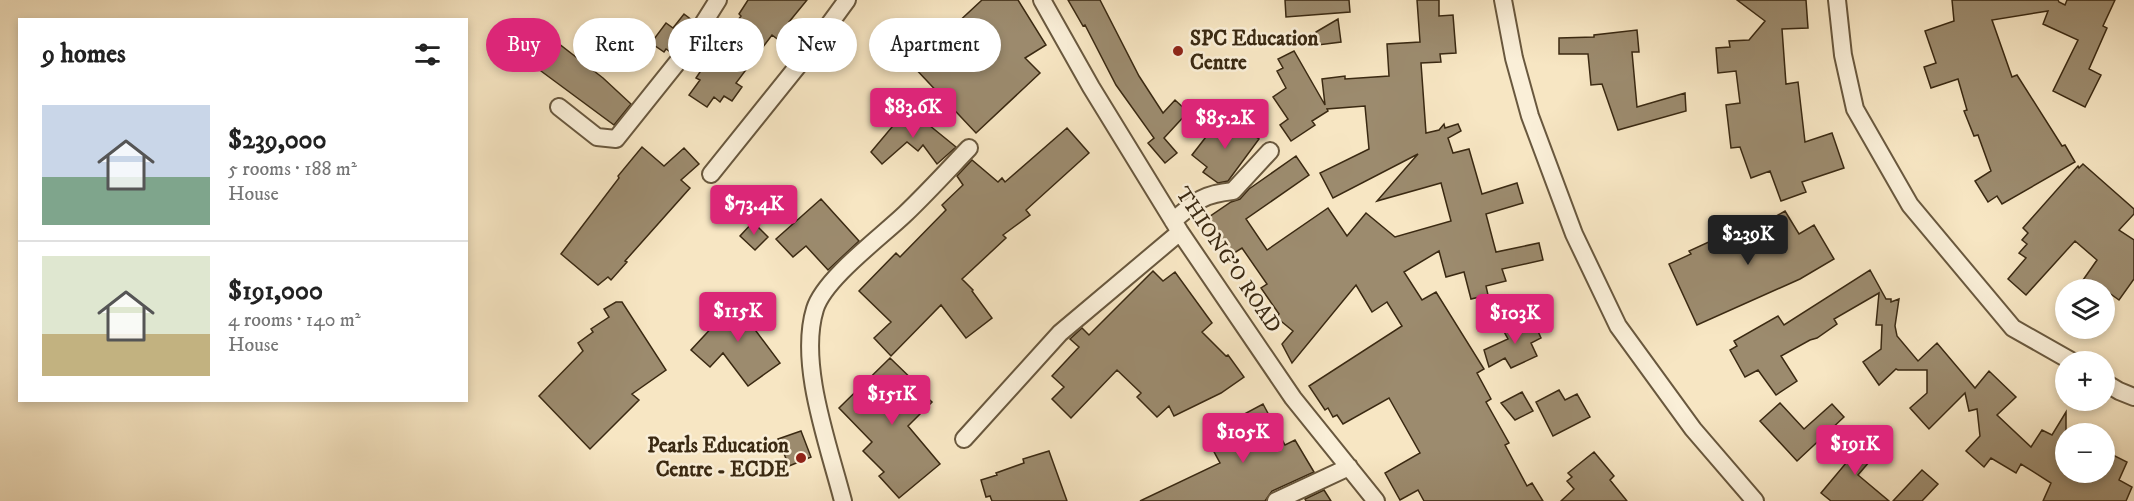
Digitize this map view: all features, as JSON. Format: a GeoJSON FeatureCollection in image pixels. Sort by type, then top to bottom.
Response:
{"type":"FeatureCollection","features":[{"type":"Feature","properties":{"kind":"street"},"geometry":{"type":"LineString","coordinates":[[559,106],[597,137],[616,139],[684,54],[718,0]]}},
{"type":"Feature","properties":{"kind":"street"},"geometry":{"type":"LineString","coordinates":[[711,174],[847,0]]}},
{"type":"Feature","properties":{"kind":"street","name":"THIONG'O ROAD"},"geometry":{"type":"LineString","coordinates":[[1042,0],[1091,87],[1176,226],[1293,398],[1376,501]]}},
{"type":"Feature","properties":{"kind":"street"},"geometry":{"type":"LineString","coordinates":[[1503,0],[1514,58],[1530,116],[1574,234],[1618,326],[1693,429],[1755,501]]}},
{"type":"Feature","properties":{"kind":"street"},"geometry":{"type":"LineString","coordinates":[[1837,0],[1843,55],[1855,109],[1910,205],[2013,328],[2055,352]]}},
{"type":"Feature","properties":{"kind":"street"},"geometry":{"type":"LineString","coordinates":[[843,501],[813,385],[810,335],[815,308],[828,285],[907,212],[969,148]]}},
{"type":"Feature","properties":{"kind":"street"},"geometry":{"type":"LineString","coordinates":[[964,439],[1060,333],[1176,226],[1195,202],[1212,194],[1233,191],[1270,151]]}},
{"type":"Feature","properties":{"kind":"street"},"geometry":{"type":"LineString","coordinates":[[2115,388],[2134,397]]}},
{"type":"Feature","properties":{"kind":"street"},"geometry":{"type":"LineString","coordinates":[[1276,501],[1349,467]]}},
{"type":"Feature","properties":{"kind":"building"},"geometry":{"type":"Polygon","coordinates":[[[748,0],[807,0],[792,18],[776,18],[776,38],[772,35],[764,46],[764,18],[740,18],[739,14],[748,0]]]}},
{"type":"Feature","properties":{"kind":"building"},"geometry":{"type":"Polygon","coordinates":[[[982,0],[1018,0],[1046,45],[1025,58],[1040,73],[976,133],[919,72],[1001,72],[1001,18],[963,18],[982,0]]]}},
{"type":"Feature","properties":{"kind":"building"},"geometry":{"type":"Polygon","coordinates":[[[1068,0],[1100,0],[1139,76],[1163,113],[1175,100],[1188,112],[1164,138],[1177,153],[1165,163],[1148,143],[1154,138],[1116,85],[1085,25],[1083,26],[1068,0]]]}},
{"type":"Feature","properties":{"kind":"building"},"geometry":{"type":"Polygon","coordinates":[[[1285,0],[1349,0],[1350,12],[1286,17],[1285,0]]]}},
{"type":"Feature","properties":{"kind":"building"},"geometry":{"type":"Polygon","coordinates":[[[1417,0],[1439,0],[1439,16],[1453,15],[1456,53],[1440,54],[1441,62],[1421,63],[1426,133],[1439,130],[1444,124],[1445,128],[1458,124],[1461,131],[1448,138],[1453,153],[1469,149],[1482,194],[1517,183],[1523,203],[1486,214],[1496,252],[1539,243],[1543,260],[1502,269],[1506,281],[1486,286],[1488,295],[1471,299],[1464,272],[1446,277],[1439,251],[1404,272],[1422,300],[1436,292],[1484,369],[1477,373],[1491,399],[1486,402],[1509,443],[1505,445],[1527,486],[1532,483],[1543,501],[1424,501],[1418,490],[1400,500],[1385,473],[1420,453],[1389,398],[1343,424],[1337,415],[1333,417],[1328,408],[1325,410],[1309,386],[1402,326],[1387,302],[1372,312],[1356,285],[1292,363],[1282,344],[1293,331],[1276,317],[1279,314],[1261,288],[1267,284],[1242,248],[1231,255],[1206,219],[1231,202],[1240,199],[1249,189],[1296,156],[1309,175],[1246,219],[1267,250],[1328,208],[1347,236],[1366,213],[1395,237],[1451,221],[1441,183],[1377,201],[1418,154],[1333,198],[1320,173],[1369,149],[1365,106],[1327,109],[1328,111],[1312,121],[1315,125],[1291,141],[1280,125],[1288,119],[1273,97],[1286,88],[1277,71],[1283,68],[1278,59],[1294,51],[1325,105],[1322,79],[1345,76],[1345,79],[1389,76],[1387,44],[1420,42],[1417,0]]]}},
{"type":"Feature","properties":{"kind":"building"},"geometry":{"type":"Polygon","coordinates":[[[1737,0],[1806,0],[1808,28],[1782,29],[1786,84],[1798,82],[1805,142],[1832,133],[1844,168],[1802,182],[1806,192],[1781,201],[1770,171],[1751,178],[1740,147],[1731,148],[1726,105],[1740,103],[1736,71],[1718,73],[1716,48],[1730,47],[1729,41],[1749,40],[1765,21],[1737,0]]]}},
{"type":"Feature","properties":{"kind":"building"},"geometry":{"type":"Polygon","coordinates":[[[1952,0],[2058,0],[2065,5],[2067,0],[2115,0],[2103,26],[2107,28],[2089,69],[2101,75],[2085,107],[2053,91],[2078,40],[2043,24],[2048,11],[1992,20],[2012,77],[2017,75],[2062,146],[2065,145],[2075,162],[2002,204],[1997,196],[1988,202],[1975,181],[1991,171],[1978,135],[1974,136],[1964,111],[1967,110],[1958,79],[1931,88],[1924,67],[1936,63],[1925,31],[1954,21],[1952,0]]]}},
{"type":"Feature","properties":{"kind":"building"},"geometry":{"type":"Polygon","coordinates":[[[1338,19],[1341,42],[1318,45],[1316,32],[1338,19]]]}},
{"type":"Feature","properties":{"kind":"building"},"geometry":{"type":"Polygon","coordinates":[[[666,23],[668,24],[668,50],[666,49],[664,52],[656,46],[656,36],[666,23]]]}},
{"type":"Feature","properties":{"kind":"building"},"geometry":{"type":"Polygon","coordinates":[[[1637,30],[1639,52],[1632,52],[1637,107],[1685,93],[1686,111],[1618,130],[1602,84],[1591,85],[1588,54],[1559,54],[1559,38],[1594,37],[1594,35],[1637,30]]]}},
{"type":"Feature","properties":{"kind":"building"},"geometry":{"type":"Polygon","coordinates":[[[561,45],[573,55],[573,72],[595,72],[631,104],[614,125],[542,72],[561,72],[561,45]]]}},
{"type":"Feature","properties":{"kind":"building"},"geometry":{"type":"Polygon","coordinates":[[[700,72],[744,72],[736,83],[742,87],[732,101],[724,96],[720,102],[714,97],[707,107],[689,95],[700,80],[696,78],[700,72]]]}},
{"type":"Feature","properties":{"kind":"building"},"geometry":{"type":"Polygon","coordinates":[[[908,108],[956,147],[937,164],[923,145],[918,151],[907,142],[882,164],[871,152],[908,108]]]}},
{"type":"Feature","properties":{"kind":"building"},"geometry":{"type":"Polygon","coordinates":[[[1223,115],[1259,139],[1228,181],[1218,183],[1203,172],[1207,167],[1192,155],[1223,115]]]}},
{"type":"Feature","properties":{"kind":"building"},"geometry":{"type":"Polygon","coordinates":[[[1067,128],[1089,153],[1026,210],[1030,215],[1003,235],[1006,238],[962,279],[973,290],[992,318],[966,338],[941,305],[891,356],[874,338],[891,322],[859,291],[896,253],[900,257],[946,210],[942,205],[963,185],[957,176],[972,160],[998,182],[1002,178],[1005,182],[1067,128]]]}},
{"type":"Feature","properties":{"kind":"building"},"geometry":{"type":"Polygon","coordinates":[[[642,147],[664,166],[684,148],[699,164],[681,180],[690,188],[611,280],[608,277],[598,285],[561,254],[642,147]]]}},
{"type":"Feature","properties":{"kind":"building"},"geometry":{"type":"Polygon","coordinates":[[[2083,164],[2134,209],[2134,214],[2119,230],[2134,240],[2134,279],[2119,300],[2115,297],[2115,279],[2084,279],[2097,260],[2075,241],[2026,295],[2008,279],[2026,258],[2019,253],[2027,244],[2022,240],[2028,233],[2023,228],[2078,166],[2079,168],[2083,164]]]}},
{"type":"Feature","properties":{"kind":"building"},"geometry":{"type":"Polygon","coordinates":[[[821,199],[859,241],[828,270],[806,246],[793,257],[776,239],[821,199]]]}},
{"type":"Feature","properties":{"kind":"building"},"geometry":{"type":"Polygon","coordinates":[[[1785,211],[1799,234],[1814,225],[1834,259],[1800,279],[1697,325],[1669,264],[1691,254],[1689,251],[1737,229],[1740,237],[1785,211]]]}},
{"type":"Feature","properties":{"kind":"building"},"geometry":{"type":"Polygon","coordinates":[[[753,222],[768,237],[755,250],[740,236],[753,222]]]}},
{"type":"Feature","properties":{"kind":"building"},"geometry":{"type":"Polygon","coordinates":[[[1870,270],[1886,299],[1891,299],[1891,302],[1899,299],[1895,326],[1897,336],[1918,361],[1937,343],[1975,388],[1989,371],[2016,397],[1997,415],[2031,447],[2042,430],[2052,435],[2055,430],[2055,483],[2115,483],[2115,456],[2127,462],[2119,480],[2132,487],[2126,501],[2043,501],[2051,483],[2021,464],[2016,473],[1991,458],[1984,467],[1966,451],[1980,436],[1977,409],[1969,411],[1965,393],[1929,429],[1910,408],[1927,393],[1927,370],[1896,369],[1879,385],[1863,362],[1881,349],[1882,325],[1876,325],[1879,293],[1834,319],[1837,324],[1817,338],[1781,356],[1797,381],[1776,395],[1758,370],[1745,377],[1730,350],[1737,346],[1734,341],[1778,316],[1784,325],[1870,270]]]}},
{"type":"Feature","properties":{"kind":"building"},"geometry":{"type":"Polygon","coordinates":[[[1153,271],[1163,281],[1175,272],[1212,323],[1202,332],[1226,356],[1228,355],[1244,377],[1221,393],[1174,416],[1169,406],[1157,417],[1137,397],[1141,393],[1117,370],[1071,418],[1052,399],[1064,387],[1052,376],[1079,347],[1070,339],[1082,328],[1089,335],[1153,271]]]}},
{"type":"Feature","properties":{"kind":"building"},"geometry":{"type":"Polygon","coordinates":[[[743,294],[761,310],[750,323],[780,363],[748,386],[723,353],[710,367],[691,350],[743,294]]]}},
{"type":"Feature","properties":{"kind":"building"},"geometry":{"type":"Polygon","coordinates":[[[616,302],[622,302],[666,370],[632,394],[639,400],[590,449],[539,396],[583,351],[578,343],[593,332],[591,329],[609,317],[604,309],[616,302]]]}},
{"type":"Feature","properties":{"kind":"building"},"geometry":{"type":"Polygon","coordinates":[[[1532,318],[1541,338],[1531,343],[1537,356],[1511,368],[1505,358],[1489,367],[1484,350],[1508,339],[1502,328],[1518,320],[1520,324],[1532,318]]]}},
{"type":"Feature","properties":{"kind":"building"},"geometry":{"type":"Polygon","coordinates":[[[890,358],[932,402],[908,426],[940,464],[899,498],[879,476],[884,472],[863,451],[872,442],[839,408],[890,358]]]}},
{"type":"Feature","properties":{"kind":"building"},"geometry":{"type":"Polygon","coordinates":[[[1559,390],[1565,400],[1577,394],[1590,417],[1553,436],[1536,402],[1559,390]]]}},
{"type":"Feature","properties":{"kind":"building"},"geometry":{"type":"Polygon","coordinates":[[[1522,392],[1533,411],[1515,420],[1501,403],[1522,392]]]}},
{"type":"Feature","properties":{"kind":"building"},"geometry":{"type":"Polygon","coordinates":[[[1780,403],[1804,429],[1832,404],[1844,417],[1797,461],[1760,421],[1780,403]]]}},
{"type":"Feature","properties":{"kind":"building"},"geometry":{"type":"Polygon","coordinates":[[[1263,404],[1285,445],[1295,440],[1314,472],[1272,491],[1265,501],[1140,501],[1220,463],[1205,435],[1263,404]]]}},
{"type":"Feature","properties":{"kind":"building"},"geometry":{"type":"Polygon","coordinates":[[[2066,412],[2066,423],[2059,423],[2066,412]]]}},
{"type":"Feature","properties":{"kind":"building"},"geometry":{"type":"Polygon","coordinates":[[[801,431],[811,457],[789,466],[778,439],[801,431]]]}},
{"type":"Feature","properties":{"kind":"building"},"geometry":{"type":"Polygon","coordinates":[[[1864,435],[1881,448],[1858,475],[1889,501],[1831,501],[1821,493],[1852,456],[1848,453],[1864,435]]]}},
{"type":"Feature","properties":{"kind":"building"},"geometry":{"type":"Polygon","coordinates":[[[1049,451],[1067,501],[992,501],[990,496],[986,497],[981,480],[1024,463],[1023,459],[1049,451]]]}},
{"type":"Feature","properties":{"kind":"building"},"geometry":{"type":"Polygon","coordinates":[[[1594,452],[1614,476],[1610,480],[1627,501],[1561,501],[1574,489],[1567,481],[1572,477],[1568,473],[1594,452]]]}},
{"type":"Feature","properties":{"kind":"building"},"geometry":{"type":"Polygon","coordinates":[[[1922,470],[1938,484],[1922,501],[1893,501],[1922,470]]]}},
{"type":"Feature","properties":{"kind":"building"},"geometry":{"type":"Polygon","coordinates":[[[1324,490],[1331,501],[1306,501],[1305,499],[1324,490]]]}},
{"type":"Feature","properties":{"kind":"place","name":"SPC Education Centre"},"geometry":{"type":"Point","coordinates":[1178,51]}},
{"type":"Feature","properties":{"kind":"place","name":"Pearls Education Centre - ECDE"},"geometry":{"type":"Point","coordinates":[801,458]}}]}
